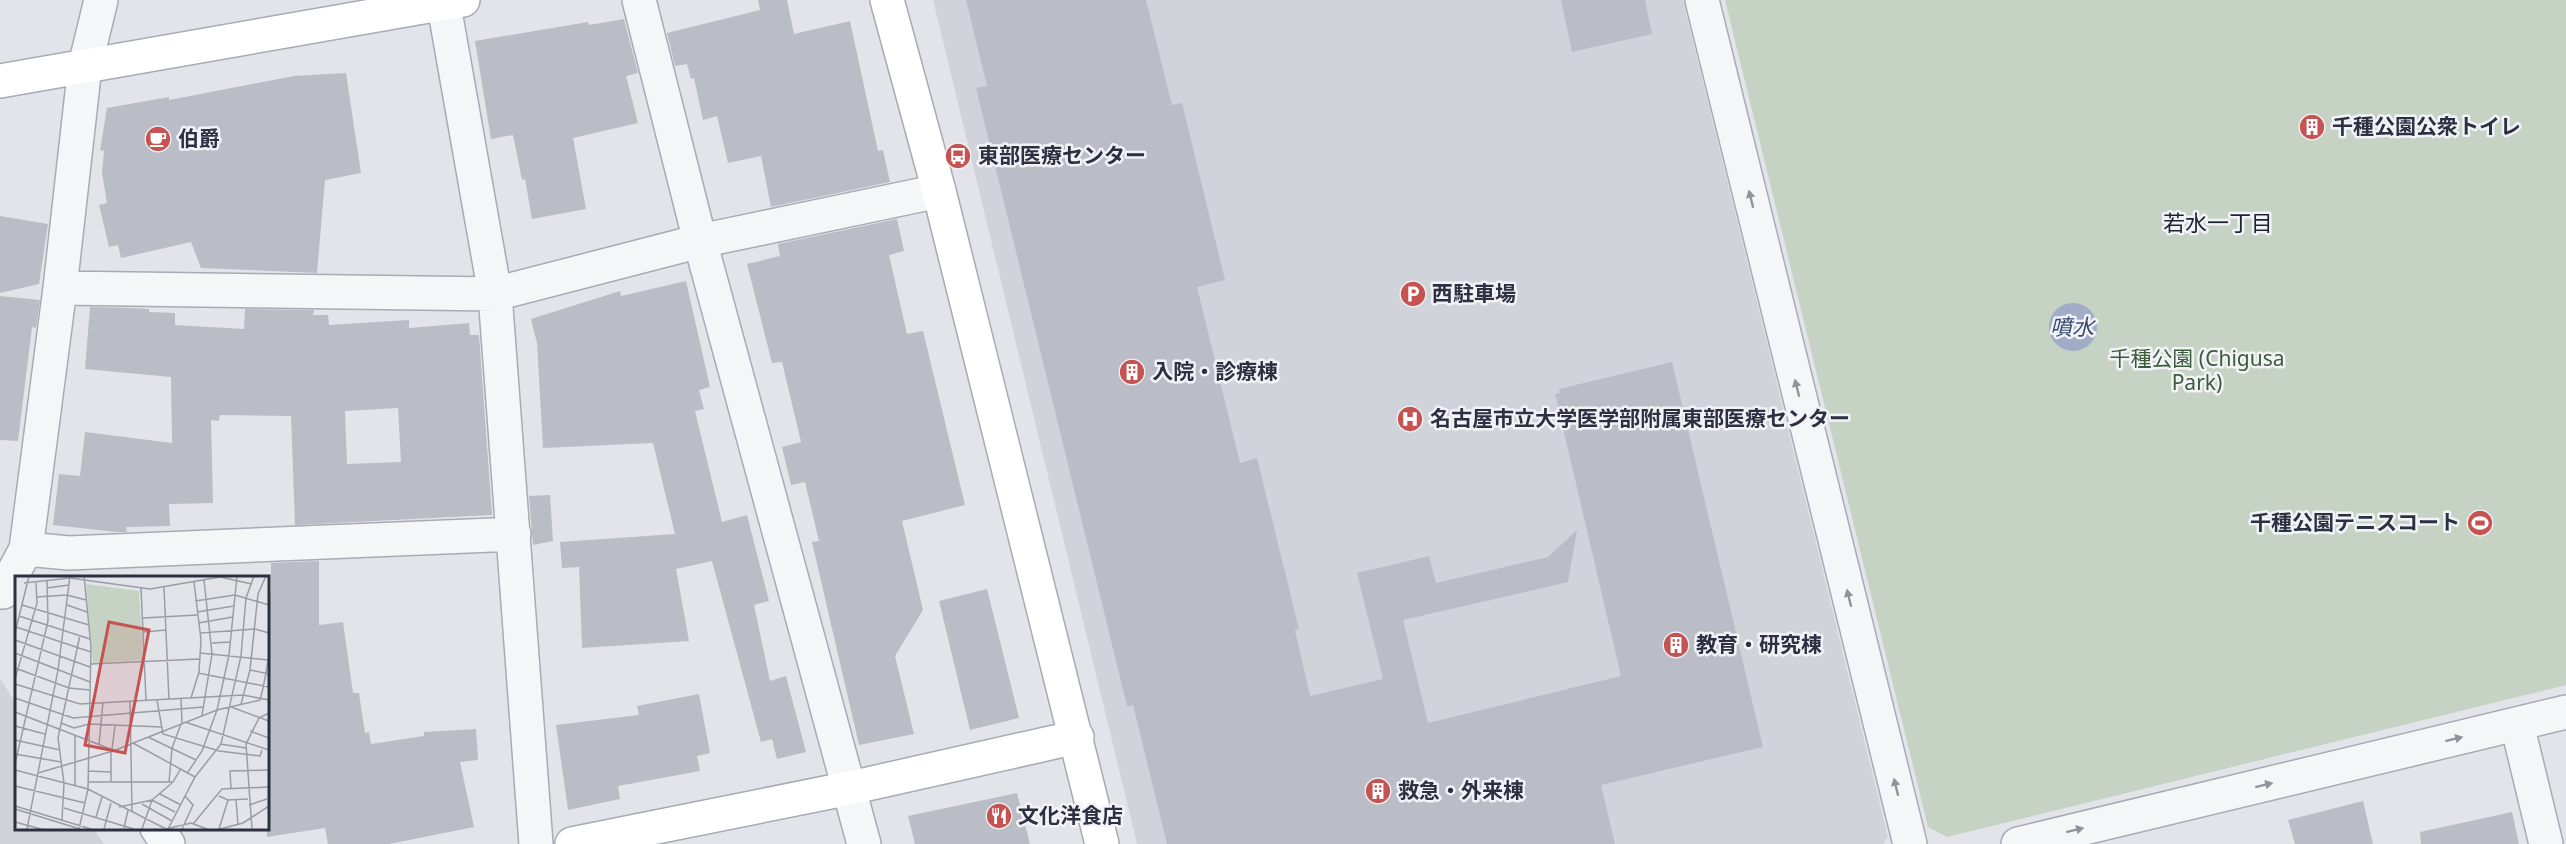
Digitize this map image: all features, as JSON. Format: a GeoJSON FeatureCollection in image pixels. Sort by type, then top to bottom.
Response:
{"type":"FeatureCollection","features":[{"type":"Feature","properties":{"kind":"street"},"geometry":{"type":"LineString","coordinates":[[6,597],[26,549],[60,288],[85,66],[101,0]]}},
{"type":"Feature","properties":{"kind":"street"},"geometry":{"type":"LineString","coordinates":[[639,0],[700,241],[864,844]]}},
{"type":"Feature","properties":{"kind":"street"},"geometry":{"type":"LineString","coordinates":[[887,0],[939,191],[1102,844]]}},
{"type":"Feature","properties":{"kind":"street"},"geometry":{"type":"LineString","coordinates":[[1702,0],[1910,844]]}},
{"type":"Feature","properties":{"kind":"street"},"geometry":{"type":"LineString","coordinates":[[0,81],[450,1],[495,294],[536,844]]}},
{"type":"Feature","properties":{"kind":"street"},"geometry":{"type":"LineString","coordinates":[[60,288],[495,294],[700,241],[939,191]]}},
{"type":"Feature","properties":{"kind":"street"},"geometry":{"type":"LineString","coordinates":[[26,549],[69,553],[513,534]]}},
{"type":"Feature","properties":{"kind":"street"},"geometry":{"type":"LineString","coordinates":[[2018,844],[2566,712]]}},
{"type":"Feature","properties":{"kind":"street"},"geometry":{"type":"LineString","coordinates":[[2517,724],[2546,844]]}},
{"type":"Feature","properties":{"kind":"street"},"geometry":{"type":"LineString","coordinates":[[572,844],[850,788],[1077,737]]}},
{"type":"Feature","properties":{"kind":"street"},"geometry":{"type":"LineString","coordinates":[[158,829],[168,844]]}},
{"type":"Feature","properties":{"kind":"shaded area","name":"名古屋市立大学医学部附属東部医療センター"},"geometry":{"type":"Polygon","coordinates":[[[933,0],[1683,0],[1888,837],[1883,844],[1137,844],[933,0]]]}},
{"type":"Feature","properties":{"kind":"shaded area"},"geometry":{"type":"Polygon","coordinates":[[[0,678],[15,702],[15,829],[94,829],[104,844],[0,844],[0,678]]]}},
{"type":"Feature","properties":{"kind":"green space","name":"千種公園 (Chigusa Park)"},"geometry":{"type":"Polygon","coordinates":[[[1725,0],[2566,0],[2566,685],[1947,837],[1928,827],[1725,0]]]}},
{"type":"Feature","properties":{"kind":"water","name":"噴水"},"geometry":{"type":"Polygon","coordinates":[[[2073,303],[2090,310],[2097,327],[2090,344],[2073,351],[2056,344],[2049,327],[2056,310],[2073,303]]]}},
{"type":"Feature","properties":{"kind":"building"},"geometry":{"type":"Polygon","coordinates":[[[758,0],[787,0],[794,34],[850,21],[878,151],[883,150],[890,182],[771,207],[761,156],[728,163],[717,116],[703,120],[694,78],[691,79],[687,64],[675,66],[667,33],[760,10],[758,0]]]}},
{"type":"Feature","properties":{"kind":"building"},"geometry":{"type":"Polygon","coordinates":[[[966,0],[1146,0],[1172,105],[1182,103],[1225,280],[1197,287],[1240,463],[1257,458],[1299,629],[1295,630],[1310,696],[1383,679],[1357,573],[1429,556],[1436,583],[1548,557],[1577,530],[1568,582],[1403,620],[1428,723],[1621,676],[1555,394],[1560,393],[1559,389],[1672,362],[1763,747],[1601,785],[1615,844],[1167,844],[1133,705],[1127,706],[976,88],[987,86],[966,0]]]}},
{"type":"Feature","properties":{"kind":"building"},"geometry":{"type":"Polygon","coordinates":[[[1561,0],[1645,0],[1652,34],[1572,52],[1561,0]]]}},
{"type":"Feature","properties":{"kind":"building"},"geometry":{"type":"Polygon","coordinates":[[[624,19],[638,73],[626,76],[638,123],[573,138],[586,209],[532,219],[525,179],[522,180],[513,135],[491,139],[475,41],[588,22],[589,25],[624,19]]]}},
{"type":"Feature","properties":{"kind":"building"},"geometry":{"type":"Polygon","coordinates":[[[346,73],[361,173],[325,180],[317,273],[201,268],[191,242],[121,258],[118,245],[109,247],[99,205],[107,203],[102,173],[104,151],[100,150],[107,108],[169,97],[169,100],[294,76],[346,73]]]}},
{"type":"Feature","properties":{"kind":"building"},"geometry":{"type":"Polygon","coordinates":[[[0,216],[48,224],[39,284],[0,293],[0,216]]]}},
{"type":"Feature","properties":{"kind":"building"},"geometry":{"type":"Polygon","coordinates":[[[897,219],[904,251],[889,255],[907,334],[923,331],[965,505],[902,521],[923,610],[895,656],[914,734],[859,745],[812,542],[819,541],[805,482],[791,485],[782,447],[801,442],[782,362],[772,363],[747,264],[780,256],[778,244],[897,219]]]}},
{"type":"Feature","properties":{"kind":"building"},"geometry":{"type":"Polygon","coordinates":[[[686,281],[710,387],[699,390],[704,409],[695,411],[722,522],[747,515],[769,601],[754,605],[770,681],[786,676],[806,752],[777,759],[772,739],[761,742],[712,561],[676,569],[689,641],[582,648],[579,567],[562,568],[560,542],[675,534],[653,443],[543,448],[537,343],[531,319],[620,291],[621,296],[686,281]]]}},
{"type":"Feature","properties":{"kind":"building"},"geometry":{"type":"Polygon","coordinates":[[[0,296],[40,300],[36,328],[32,327],[18,441],[0,440],[0,296]]]}},
{"type":"Feature","properties":{"kind":"building"},"geometry":{"type":"Polygon","coordinates":[[[90,307],[149,309],[149,312],[175,313],[175,325],[244,329],[245,309],[314,310],[313,315],[328,315],[329,325],[409,320],[409,328],[469,323],[470,335],[479,335],[492,515],[295,525],[291,416],[220,415],[219,421],[211,420],[213,503],[169,504],[170,526],[126,527],[127,532],[53,525],[59,474],[80,476],[85,432],[172,443],[171,377],[85,369],[90,307]],[[398,408],[345,411],[347,464],[401,462],[398,408]]]}},
{"type":"Feature","properties":{"kind":"building"},"geometry":{"type":"Polygon","coordinates":[[[550,495],[553,541],[533,545],[529,496],[550,495]]]}},
{"type":"Feature","properties":{"kind":"building"},"geometry":{"type":"Polygon","coordinates":[[[319,561],[319,625],[343,622],[353,693],[359,693],[365,733],[369,732],[371,744],[424,736],[424,732],[476,729],[478,760],[460,762],[474,827],[389,844],[328,844],[325,828],[267,837],[268,593],[271,593],[271,563],[319,561]]]}},
{"type":"Feature","properties":{"kind":"building"},"geometry":{"type":"Polygon","coordinates":[[[987,589],[1019,718],[970,730],[939,601],[987,589]]]}},
{"type":"Feature","properties":{"kind":"building"},"geometry":{"type":"Polygon","coordinates":[[[699,694],[710,753],[697,756],[700,771],[618,786],[620,799],[568,810],[556,725],[639,715],[637,706],[699,694]]]}},
{"type":"Feature","properties":{"kind":"building"},"geometry":{"type":"Polygon","coordinates":[[[1017,793],[1030,844],[915,844],[908,816],[1017,793]]]}},
{"type":"Feature","properties":{"kind":"building"},"geometry":{"type":"Polygon","coordinates":[[[2363,801],[2373,844],[2295,844],[2288,820],[2363,801]]]}},
{"type":"Feature","properties":{"kind":"building"},"geometry":{"type":"Polygon","coordinates":[[[2512,812],[2519,844],[2421,844],[2420,832],[2512,812]]]}},
{"type":"Feature","properties":{"kind":"place","name":"千種公園公衆トイレ"},"geometry":{"type":"Point","coordinates":[2312,127]}},
{"type":"Feature","properties":{"kind":"place","name":"伯爵"},"geometry":{"type":"Point","coordinates":[158,139]}},
{"type":"Feature","properties":{"kind":"place","name":"東部医療センター"},"geometry":{"type":"Point","coordinates":[958,156]}},
{"type":"Feature","properties":{"kind":"place","name":"西駐車場"},"geometry":{"type":"Point","coordinates":[1413,294]}},
{"type":"Feature","properties":{"kind":"place","name":"入院・診療棟"},"geometry":{"type":"Point","coordinates":[1132,372]}},
{"type":"Feature","properties":{"kind":"place","name":"名古屋市立大学医学部附属東部医療センター"},"geometry":{"type":"Point","coordinates":[1410,419]}},
{"type":"Feature","properties":{"kind":"place","name":"千種公園テニスコート"},"geometry":{"type":"Point","coordinates":[2480,523]}},
{"type":"Feature","properties":{"kind":"place","name":"教育・研究棟"},"geometry":{"type":"Point","coordinates":[1676,645]}},
{"type":"Feature","properties":{"kind":"place","name":"救急・外来棟"},"geometry":{"type":"Point","coordinates":[1378,791]}},
{"type":"Feature","properties":{"kind":"place","name":"文化洋食店"},"geometry":{"type":"Point","coordinates":[999,816]}},
{"type":"Feature","properties":{"kind":"district","name":"若水一丁目"},"geometry":{"type":"Point","coordinates":[2218,223]}}]}
